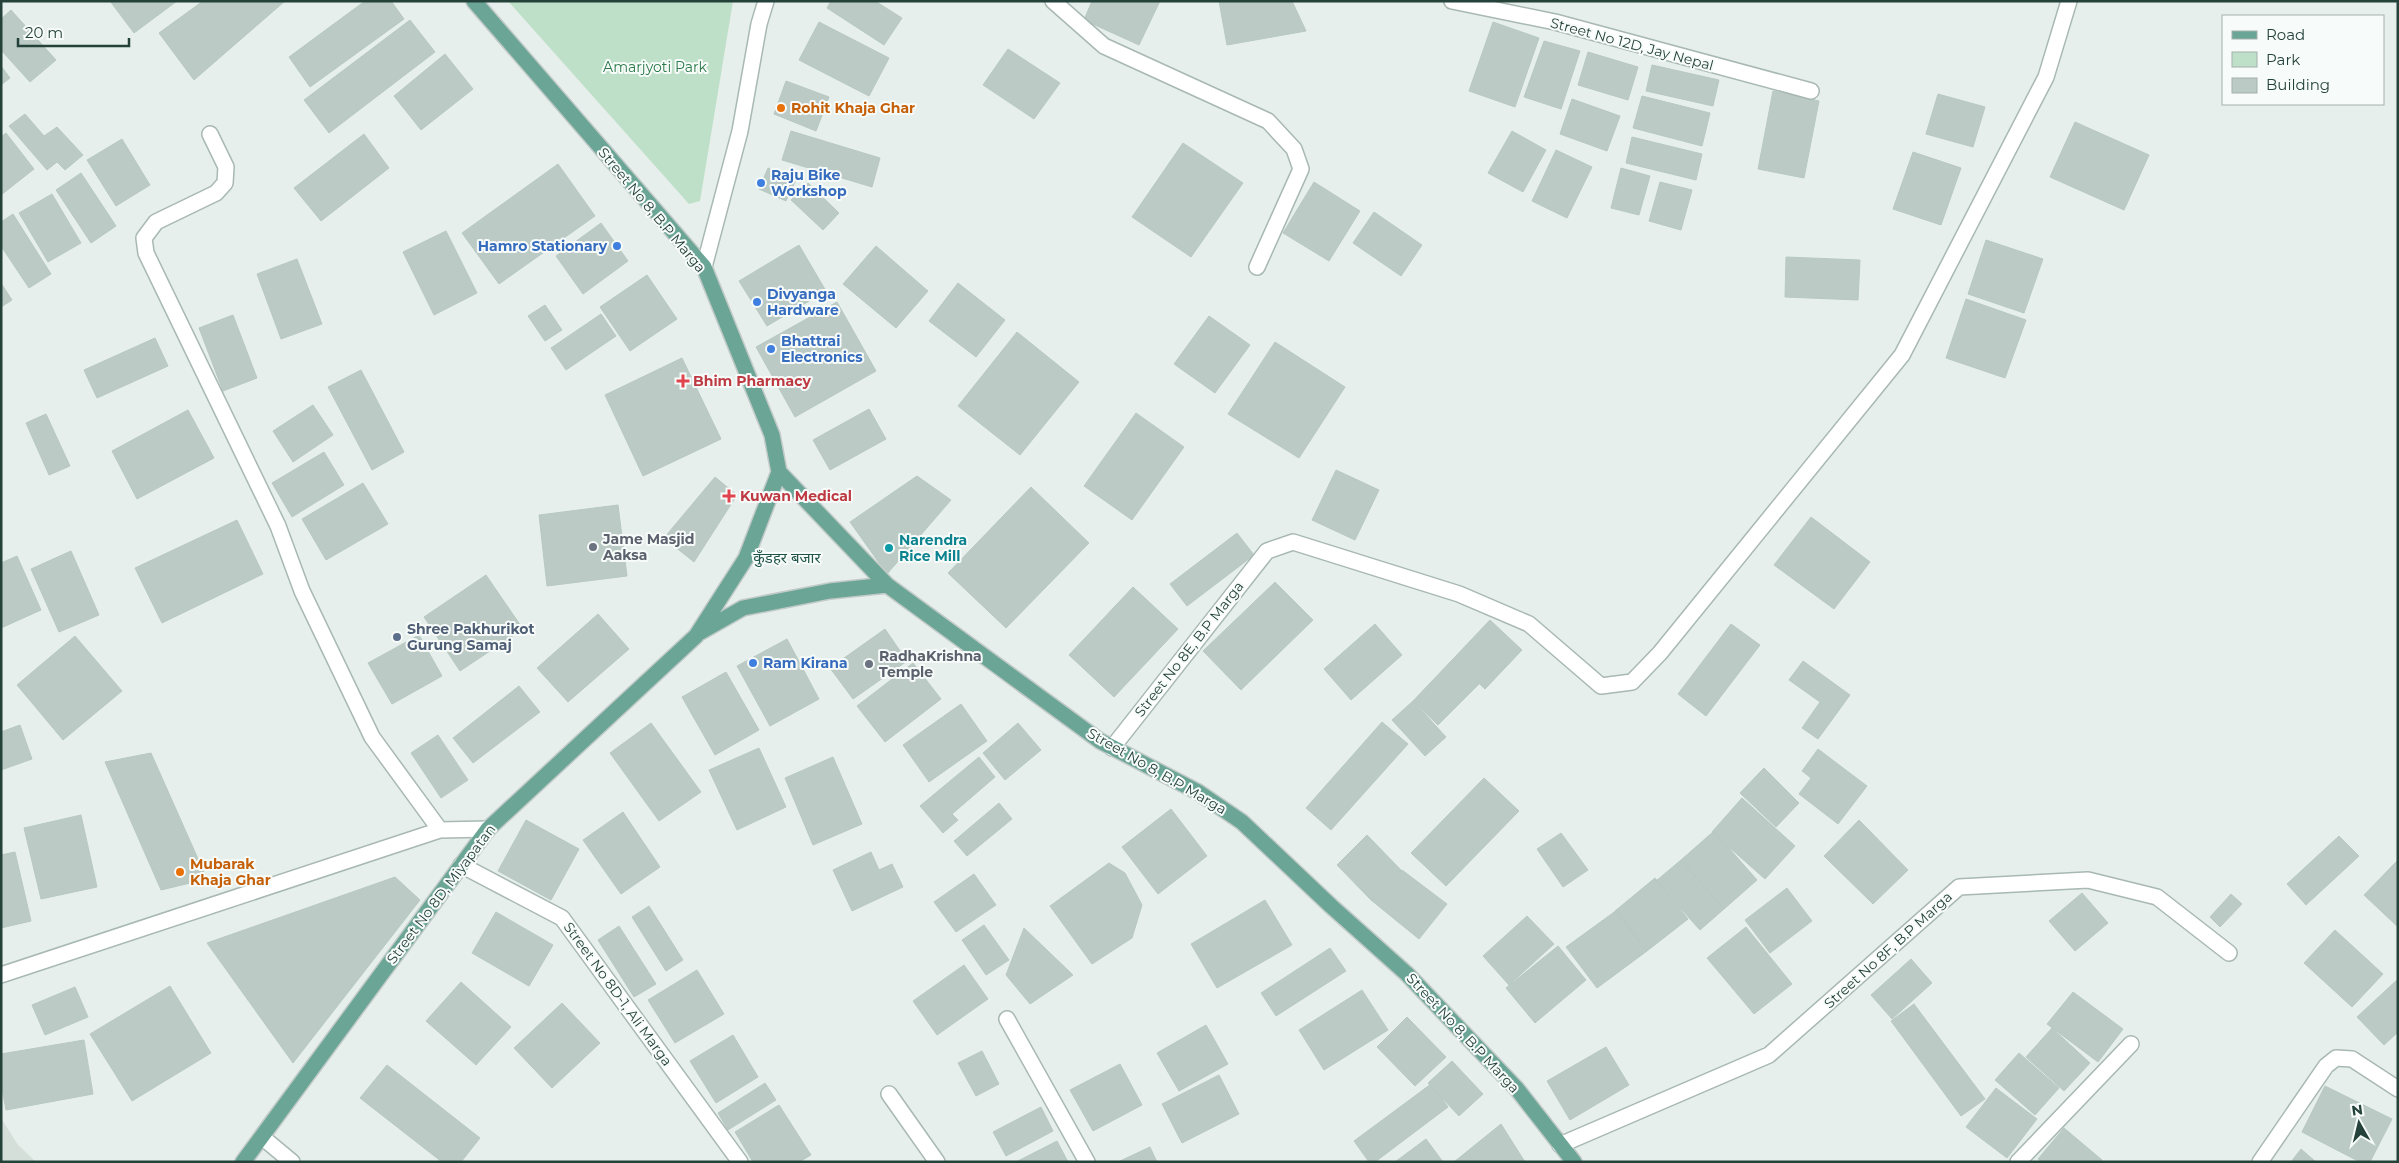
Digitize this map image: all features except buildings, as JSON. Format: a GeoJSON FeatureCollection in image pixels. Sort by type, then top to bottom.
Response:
{"type":"FeatureCollection","features":[{"type":"Feature","properties":{"kind":"main road","name":"Street No 8, B.P Marga"},"geometry":{"type":"LineString","coordinates":[[474,1],[704,267],[772,435],[779,472],[887,585],[1100,741],[1198,792],[1242,822],[1407,974],[1517,1089],[1574,1162]]}},
{"type":"Feature","properties":{"kind":"main road","name":"Street No 8D, Miyapatan"},"geometry":{"type":"LineString","coordinates":[[696,636],[746,558],[779,472]]}},
{"type":"Feature","properties":{"kind":"main road","name":"Street No 8D, Miyapatan"},"geometry":{"type":"LineString","coordinates":[[243,1162],[488,829],[696,636],[743,608],[830,591],[887,585]]}},
{"type":"Feature","properties":{"kind":"street"},"geometry":{"type":"LineString","coordinates":[[704,267],[740,131],[759,24],[766,1]]}},
{"type":"Feature","properties":{"kind":"street"},"geometry":{"type":"LineString","coordinates":[[1053,1],[1104,46],[1268,121],[1294,149],[1301,169],[1257,267]]}},
{"type":"Feature","properties":{"kind":"street","name":"Street No 12D, Jay Nepal"},"geometry":{"type":"LineString","coordinates":[[1452,1],[1555,22],[1811,91]]}},
{"type":"Feature","properties":{"kind":"street","name":"Street No 8E, B.P Marga"},"geometry":{"type":"LineString","coordinates":[[1112,748],[1267,551],[1293,542],[1459,594],[1529,624],[1601,686],[1632,682],[1660,653],[1902,355],[2046,77],[2069,1]]}},
{"type":"Feature","properties":{"kind":"street"},"geometry":{"type":"LineString","coordinates":[[210,134],[226,167],[225,182],[216,193],[156,222],[144,238],[146,253],[278,526],[302,591],[372,737],[440,830]]}},
{"type":"Feature","properties":{"kind":"street"},"geometry":{"type":"LineString","coordinates":[[1,975],[440,830],[488,829]]}},
{"type":"Feature","properties":{"kind":"street","name":"Street No 8D-1, Ali Marga"},"geometry":{"type":"LineString","coordinates":[[461,865],[562,918],[740,1162]]}},
{"type":"Feature","properties":{"kind":"street","name":"Street No 8F, B.P Marga"},"geometry":{"type":"LineString","coordinates":[[1560,1145],[1769,1055],[1959,887],[2088,880],[2157,898],[2229,953]]}},
{"type":"Feature","properties":{"kind":"street"},"geometry":{"type":"LineString","coordinates":[[1007,1019],[1087,1162]]}},
{"type":"Feature","properties":{"kind":"street"},"geometry":{"type":"LineString","coordinates":[[2018,1162],[2132,1044]]}},
{"type":"Feature","properties":{"kind":"street"},"geometry":{"type":"LineString","coordinates":[[2260,1162],[2326,1066],[2336,1058],[2352,1060],[2398,1089]]}},
{"type":"Feature","properties":{"kind":"street"},"geometry":{"type":"LineString","coordinates":[[889,1094],[937,1162]]}},
{"type":"Feature","properties":{"kind":"street"},"geometry":{"type":"LineString","coordinates":[[262,1137],[292,1162]]}},
{"type":"Feature","properties":{"kind":"shaded area"},"geometry":{"type":"Polygon","coordinates":[[[1,1118],[18,1145],[36,1162],[1,1162],[1,1118]]]}},
{"type":"Feature","properties":{"kind":"green space","name":"Amarjyoti Park"},"geometry":{"type":"Polygon","coordinates":[[[508,1],[733,1],[700,201],[689,204],[508,1]]]}},
{"type":"Feature","properties":{"kind":"place","name":"Rohit Khaja Ghar"},"geometry":{"type":"Point","coordinates":[781,108]}},
{"type":"Feature","properties":{"kind":"place","name":"Raju Bike Workshop"},"geometry":{"type":"Point","coordinates":[761,183]}},
{"type":"Feature","properties":{"kind":"place","name":"Hamro Stationary"},"geometry":{"type":"Point","coordinates":[617,246]}},
{"type":"Feature","properties":{"kind":"place","name":"Divyanga Hardware"},"geometry":{"type":"Point","coordinates":[757,302]}},
{"type":"Feature","properties":{"kind":"place","name":"Bhattrai Electronics"},"geometry":{"type":"Point","coordinates":[771,349]}},
{"type":"Feature","properties":{"kind":"place","name":"Bhim Pharmacy"},"geometry":{"type":"Point","coordinates":[683,381]}},
{"type":"Feature","properties":{"kind":"place","name":"Kuwan Medical"},"geometry":{"type":"Point","coordinates":[729,496]}},
{"type":"Feature","properties":{"kind":"place","name":"Jame Masjid Aaksa"},"geometry":{"type":"Point","coordinates":[593,547]}},
{"type":"Feature","properties":{"kind":"place","name":"Narendra Rice Mill"},"geometry":{"type":"Point","coordinates":[889,548]}},
{"type":"Feature","properties":{"kind":"place","name":"Shree Pakhurikot Gurung Samaj"},"geometry":{"type":"Point","coordinates":[397,637]}},
{"type":"Feature","properties":{"kind":"place","name":"Ram Kirana"},"geometry":{"type":"Point","coordinates":[753,663]}},
{"type":"Feature","properties":{"kind":"place","name":"RadhaKrishna Temple"},"geometry":{"type":"Point","coordinates":[869,664]}},
{"type":"Feature","properties":{"kind":"place","name":"Mubarak Khaja Ghar"},"geometry":{"type":"Point","coordinates":[180,872]}},
{"type":"Feature","properties":{"kind":"district","name":"कुँडहर बजार"},"geometry":{"type":"Point","coordinates":[787,558]}}]}
